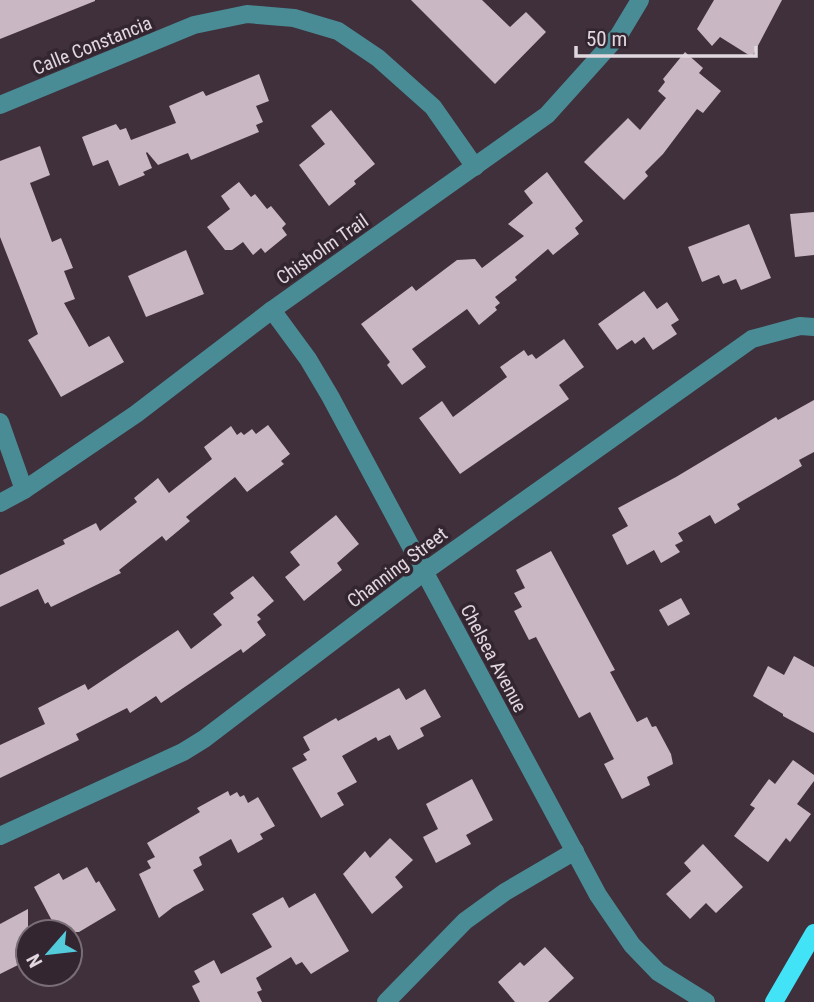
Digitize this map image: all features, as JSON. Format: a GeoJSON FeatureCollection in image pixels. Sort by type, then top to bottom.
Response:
{"type":"FeatureCollection","features":[{"type":"Feature","properties":{"kind":"main road"},"geometry":{"type":"LineString","coordinates":[[774,1002],[814,933]]}},
{"type":"Feature","properties":{"kind":"street","name":"Chisholm Trail"},"geometry":{"type":"LineString","coordinates":[[0,503],[24,490],[136,414],[272,310],[547,115],[620,35],[640,0]]}},
{"type":"Feature","properties":{"kind":"street","name":"Calle Constancia"},"geometry":{"type":"LineString","coordinates":[[0,106],[194,25],[247,14],[294,18],[338,31],[378,58],[433,107],[475,167]]}},
{"type":"Feature","properties":{"kind":"street","name":"Chelsea Avenue"},"geometry":{"type":"LineString","coordinates":[[272,310],[308,359],[330,396],[598,895],[632,945],[658,972],[706,1002]]}},
{"type":"Feature","properties":{"kind":"street","name":"Channing Street"},"geometry":{"type":"LineString","coordinates":[[0,836],[183,752],[204,739],[424,572],[752,339],[800,326],[814,327]]}},
{"type":"Feature","properties":{"kind":"street"},"geometry":{"type":"LineString","coordinates":[[0,422],[24,490]]}},
{"type":"Feature","properties":{"kind":"street"},"geometry":{"type":"LineString","coordinates":[[386,1002],[465,921],[505,891],[575,851]]}},
{"type":"Feature","properties":{"kind":"building"},"geometry":{"type":"Polygon","coordinates":[[[0,0],[95,0],[95,1],[0,39],[0,0]]]}},
{"type":"Feature","properties":{"kind":"building"},"geometry":{"type":"Polygon","coordinates":[[[411,0],[482,0],[510,27],[526,12],[546,32],[495,84],[411,0]]]}},
{"type":"Feature","properties":{"kind":"building"},"geometry":{"type":"Polygon","coordinates":[[[714,0],[782,0],[752,57],[720,37],[712,46],[697,29],[714,0]]]}},
{"type":"Feature","properties":{"kind":"building"},"geometry":{"type":"Polygon","coordinates":[[[685,52],[703,68],[699,73],[721,91],[703,113],[697,109],[663,154],[645,172],[648,176],[624,200],[584,162],[628,118],[640,130],[666,98],[658,91],[665,82],[663,79],[685,52]]]}},
{"type":"Feature","properties":{"kind":"building"},"geometry":{"type":"Polygon","coordinates":[[[259,74],[269,101],[256,106],[263,122],[256,125],[259,132],[191,160],[188,153],[158,165],[147,152],[152,168],[143,172],[145,175],[119,186],[108,160],[93,166],[82,137],[116,124],[120,130],[126,128],[131,140],[176,123],[169,106],[203,91],[206,96],[259,74]]]}},
{"type":"Feature","properties":{"kind":"building"},"geometry":{"type":"Polygon","coordinates":[[[331,110],[375,164],[329,206],[299,165],[325,144],[311,126],[331,110]]]}},
{"type":"Feature","properties":{"kind":"building"},"geometry":{"type":"Polygon","coordinates":[[[40,146],[50,175],[30,183],[52,242],[61,238],[73,268],[64,271],[75,299],[64,303],[89,347],[109,336],[124,362],[61,397],[28,340],[38,334],[0,237],[0,161],[40,146]]]}},
{"type":"Feature","properties":{"kind":"building"},"geometry":{"type":"Polygon","coordinates":[[[547,172],[583,221],[575,228],[579,234],[553,255],[548,249],[515,277],[517,280],[495,297],[500,303],[495,307],[497,310],[479,325],[467,309],[412,349],[426,367],[402,385],[387,365],[390,362],[361,324],[412,286],[416,291],[457,260],[475,259],[482,268],[524,236],[508,224],[533,203],[524,191],[547,172]]]}},
{"type":"Feature","properties":{"kind":"building"},"geometry":{"type":"Polygon","coordinates":[[[239,182],[251,197],[255,194],[267,209],[271,206],[286,224],[282,228],[287,235],[265,253],[261,248],[253,255],[243,242],[232,250],[225,250],[207,227],[230,209],[221,196],[239,182]]]}},
{"type":"Feature","properties":{"kind":"building"},"geometry":{"type":"Polygon","coordinates":[[[814,212],[814,255],[795,257],[790,214],[814,212]]]}},
{"type":"Feature","properties":{"kind":"building"},"geometry":{"type":"Polygon","coordinates":[[[749,224],[771,278],[741,290],[736,279],[723,284],[719,275],[702,282],[688,247],[749,224]]]}},
{"type":"Feature","properties":{"kind":"building"},"geometry":{"type":"Polygon","coordinates":[[[186,250],[204,294],[146,317],[128,276],[186,250]]]}},
{"type":"Feature","properties":{"kind":"building"},"geometry":{"type":"Polygon","coordinates":[[[644,291],[657,309],[667,302],[679,320],[671,325],[677,334],[653,350],[644,337],[635,344],[632,340],[617,350],[598,324],[644,291]]]}},
{"type":"Feature","properties":{"kind":"building"},"geometry":{"type":"Polygon","coordinates":[[[564,339],[584,367],[559,385],[569,399],[460,474],[419,418],[442,401],[453,417],[507,377],[500,367],[524,350],[528,356],[532,354],[536,359],[564,339]]]}},
{"type":"Feature","properties":{"kind":"building"},"geometry":{"type":"Polygon","coordinates":[[[814,400],[814,452],[799,460],[802,466],[737,504],[740,509],[715,524],[710,515],[678,533],[683,541],[675,545],[680,552],[661,563],[654,550],[627,565],[612,535],[628,526],[618,508],[776,417],[778,420],[814,400]]]}},
{"type":"Feature","properties":{"kind":"building"},"geometry":{"type":"Polygon","coordinates":[[[268,425],[290,454],[281,461],[284,464],[247,492],[235,477],[186,517],[190,521],[166,541],[162,536],[119,570],[121,573],[51,607],[48,602],[45,604],[38,589],[0,607],[0,575],[65,544],[63,540],[96,523],[100,531],[137,502],[134,498],[158,478],[169,493],[212,459],[204,447],[231,426],[237,435],[241,432],[244,435],[252,429],[256,434],[268,425]]]}},
{"type":"Feature","properties":{"kind":"building"},"geometry":{"type":"Polygon","coordinates":[[[336,515],[359,544],[337,563],[342,570],[304,601],[285,577],[300,565],[290,552],[336,515]]]}},
{"type":"Feature","properties":{"kind":"building"},"geometry":{"type":"Polygon","coordinates":[[[551,551],[615,670],[610,672],[637,722],[647,717],[652,727],[656,726],[671,754],[673,764],[647,777],[650,785],[622,799],[604,764],[614,759],[590,712],[579,718],[536,637],[529,640],[514,611],[522,607],[514,593],[525,588],[516,570],[551,551]]]}},
{"type":"Feature","properties":{"kind":"building"},"geometry":{"type":"Polygon","coordinates":[[[253,576],[274,601],[257,615],[261,619],[257,622],[266,635],[243,653],[241,649],[161,703],[156,696],[130,713],[127,708],[76,734],[79,740],[0,778],[0,745],[45,724],[38,708],[85,684],[88,690],[178,630],[191,649],[222,625],[213,614],[234,598],[230,593],[253,576]]]}},
{"type":"Feature","properties":{"kind":"building"},"geometry":{"type":"Polygon","coordinates":[[[681,598],[690,614],[668,626],[659,610],[681,598]]]}},
{"type":"Feature","properties":{"kind":"building"},"geometry":{"type":"Polygon","coordinates":[[[794,656],[814,667],[814,733],[753,696],[768,666],[784,675],[794,656]]]}},
{"type":"Feature","properties":{"kind":"building"},"geometry":{"type":"Polygon","coordinates":[[[399,688],[406,700],[425,689],[441,717],[420,728],[424,736],[398,750],[390,735],[378,741],[376,737],[342,756],[357,782],[337,793],[344,805],[321,818],[292,768],[307,760],[303,754],[310,750],[303,737],[399,688]]]}},
{"type":"Feature","properties":{"kind":"building"},"geometry":{"type":"Polygon","coordinates":[[[793,760],[814,775],[814,781],[797,804],[811,814],[790,842],[786,838],[768,862],[734,836],[755,808],[750,805],[769,779],[775,784],[793,760]]]}},
{"type":"Feature","properties":{"kind":"building"},"geometry":{"type":"Polygon","coordinates":[[[472,779],[493,820],[466,835],[471,844],[436,863],[423,837],[438,829],[426,804],[472,779]]]}},
{"type":"Feature","properties":{"kind":"building"},"geometry":{"type":"Polygon","coordinates":[[[228,791],[230,796],[237,792],[240,797],[244,795],[248,803],[258,797],[275,826],[260,834],[263,839],[238,853],[231,839],[199,857],[202,865],[193,870],[204,890],[159,918],[139,874],[151,868],[147,861],[155,857],[147,843],[200,812],[197,808],[228,791]]]}},
{"type":"Feature","properties":{"kind":"building"},"geometry":{"type":"Polygon","coordinates":[[[390,838],[413,860],[395,877],[403,887],[372,914],[343,874],[365,851],[370,858],[390,838]]]}},
{"type":"Feature","properties":{"kind":"building"},"geometry":{"type":"Polygon","coordinates":[[[703,844],[743,887],[716,913],[706,903],[690,919],[666,894],[691,871],[684,863],[703,844]]]}},
{"type":"Feature","properties":{"kind":"building"},"geometry":{"type":"Polygon","coordinates":[[[87,867],[96,883],[99,881],[116,910],[84,929],[84,918],[51,918],[34,887],[59,873],[63,880],[87,867]]]}},
{"type":"Feature","properties":{"kind":"building"},"geometry":{"type":"Polygon","coordinates":[[[315,893],[349,951],[311,974],[302,962],[296,965],[291,957],[256,978],[262,990],[257,992],[262,1002],[200,1002],[192,986],[200,982],[194,971],[214,960],[221,974],[272,947],[252,914],[283,897],[289,908],[315,893]]]}},
{"type":"Feature","properties":{"kind":"building"},"geometry":{"type":"Polygon","coordinates":[[[28,909],[28,918],[14,918],[14,967],[0,974],[0,924],[28,909]]]}},
{"type":"Feature","properties":{"kind":"building"},"geometry":{"type":"Polygon","coordinates":[[[545,947],[574,978],[548,1002],[515,1002],[498,982],[520,962],[524,966],[545,947]]]}}]}
